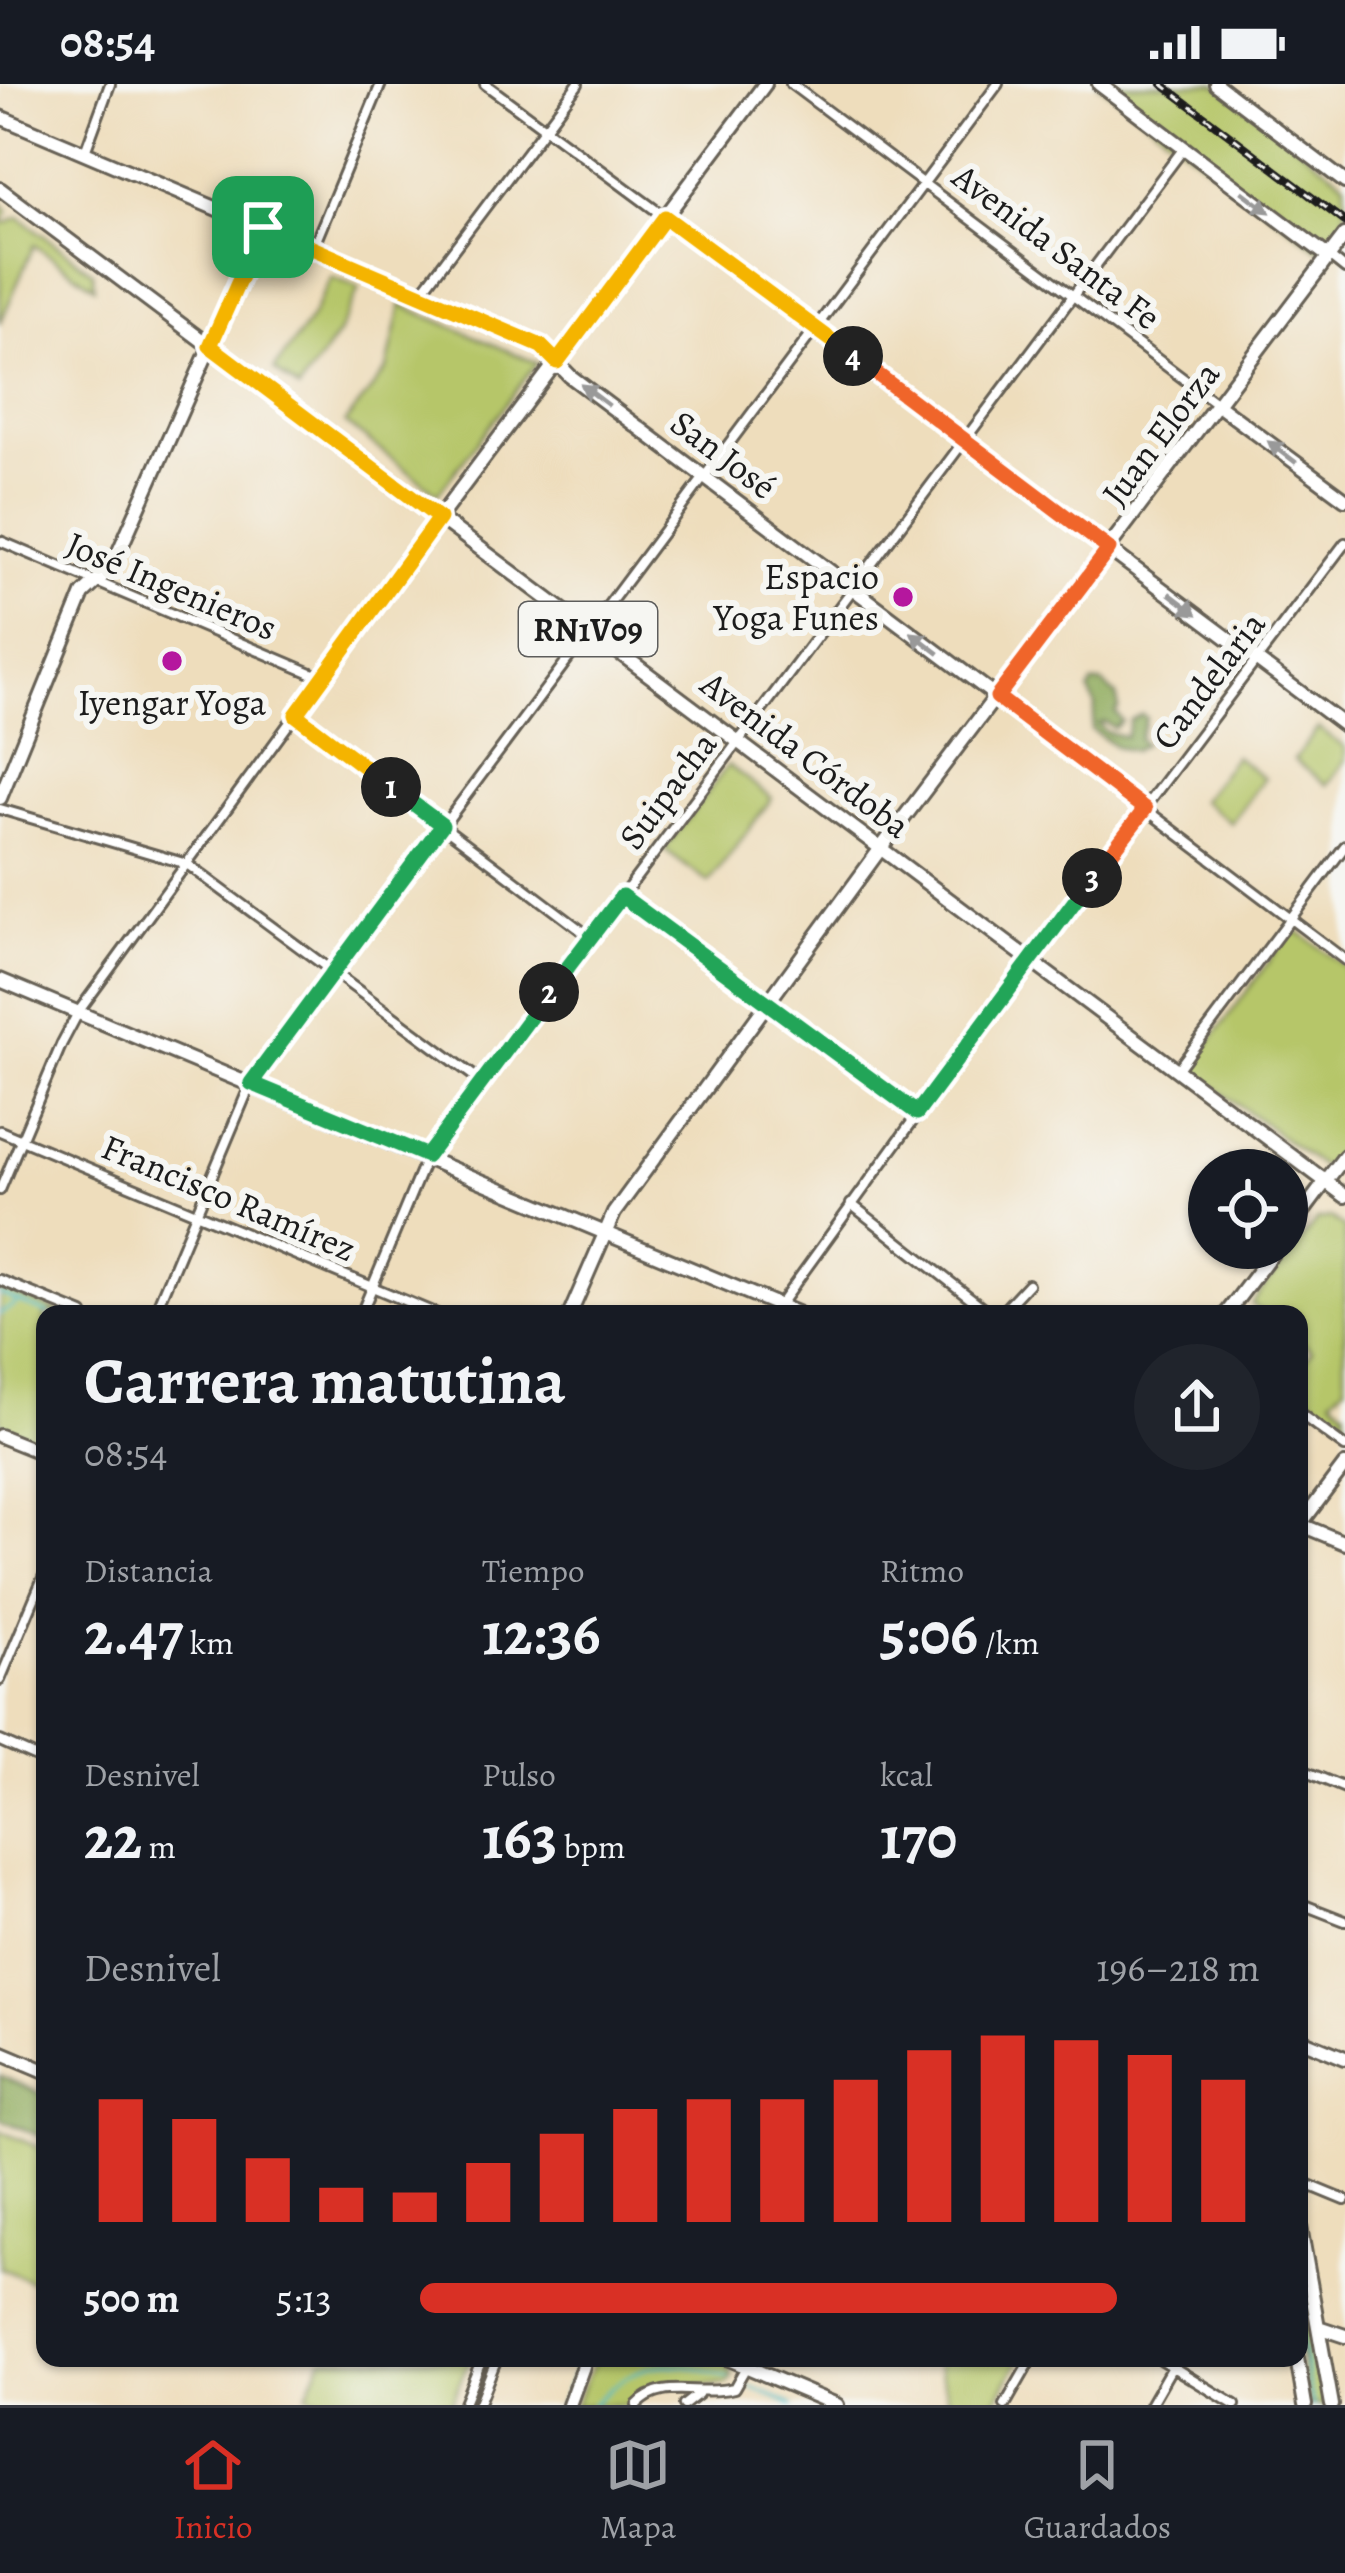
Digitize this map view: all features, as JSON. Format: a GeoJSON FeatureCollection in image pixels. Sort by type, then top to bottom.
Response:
{"type":"FeatureCollection","features":[{"type":"Feature","properties":{"kind":"main road"},"geometry":{"type":"LineString","coordinates":[[439,518],[765,84]]}},
{"type":"Feature","properties":{"kind":"main road"},"geometry":{"type":"LineString","coordinates":[[1099,84],[1329,256]]}},
{"type":"Feature","properties":{"kind":"main road"},"geometry":{"type":"LineString","coordinates":[[1219,85],[1345,182]]}},
{"type":"Feature","properties":{"kind":"main road","name":"San José"},"geometry":{"type":"LineString","coordinates":[[0,118],[541,346],[570,376],[997,697]]}},
{"type":"Feature","properties":{"kind":"main road","name":"Avenida Córdoba"},"geometry":{"type":"LineString","coordinates":[[0,189],[1345,1196]]}},
{"type":"Feature","properties":{"kind":"main road"},"geometry":{"type":"LineString","coordinates":[[665,217],[1345,725]]}},
{"type":"Feature","properties":{"kind":"main road"},"geometry":{"type":"LineString","coordinates":[[0,798],[83,595],[112,567],[263,227]]}},
{"type":"Feature","properties":{"kind":"main road","name":"Juan Elorza"},"geometry":{"type":"LineString","coordinates":[[574,1305],[614,1213],[881,848],[1345,235]]}},
{"type":"Feature","properties":{"kind":"main road","name":"Avenida Santa Fe"},"geometry":{"type":"LineString","coordinates":[[1218,405],[1345,499]]}},
{"type":"Feature","properties":{"kind":"main road"},"geometry":{"type":"LineString","coordinates":[[0,980],[427,1156],[766,1305]]}},
{"type":"Feature","properties":{"kind":"main road"},"geometry":{"type":"LineString","coordinates":[[1308,1205],[1345,1156]]}},
{"type":"Feature","properties":{"kind":"main road"},"geometry":{"type":"LineString","coordinates":[[1233,1305],[1260,1269]]}},
{"type":"Feature","properties":{"kind":"main road"},"geometry":{"type":"LineString","coordinates":[[0,1436],[36,1450]]}},
{"type":"Feature","properties":{"kind":"main road"},"geometry":{"type":"LineString","coordinates":[[1308,1513],[1345,1466]]}},
{"type":"Feature","properties":{"kind":"main road"},"geometry":{"type":"LineString","coordinates":[[1308,1529],[1345,1543]]}},
{"type":"Feature","properties":{"kind":"main road"},"geometry":{"type":"LineString","coordinates":[[1308,2043],[1345,2058]]}},
{"type":"Feature","properties":{"kind":"main road"},"geometry":{"type":"LineString","coordinates":[[0,2052],[36,2066]]}},
{"type":"Feature","properties":{"kind":"main road"},"geometry":{"type":"LineString","coordinates":[[1308,2271],[1333,2405]]}},
{"type":"Feature","properties":{"kind":"main road"},"geometry":{"type":"LineString","coordinates":[[1318,2327],[1345,2336]]}},
{"type":"Feature","properties":{"kind":"main road"},"geometry":{"type":"LineString","coordinates":[[568,2405],[584,2367]]}},
{"type":"Feature","properties":{"kind":"main road"},"geometry":{"type":"LineString","coordinates":[[746,2367],[837,2405]]}},
{"type":"Feature","properties":{"kind":"main road"},"geometry":{"type":"LineString","coordinates":[[1299,2367],[1306,2405]]}},
{"type":"Feature","properties":{"kind":"street"},"geometry":{"type":"LineString","coordinates":[[85,152],[110,84]]}},
{"type":"Feature","properties":{"kind":"street"},"geometry":{"type":"LineString","coordinates":[[313,248],[381,84]]}},
{"type":"Feature","properties":{"kind":"street"},"geometry":{"type":"LineString","coordinates":[[485,84],[665,217]]}},
{"type":"Feature","properties":{"kind":"street"},"geometry":{"type":"LineString","coordinates":[[419,294],[578,84]]}},
{"type":"Feature","properties":{"kind":"street","name":"Avenida Santa Fe"},"geometry":{"type":"LineString","coordinates":[[791,84],[1218,405]]}},
{"type":"Feature","properties":{"kind":"street"},"geometry":{"type":"LineString","coordinates":[[158,1305],[251,1083],[998,84]]}},
{"type":"Feature","properties":{"kind":"street","name":"Suipacha"},"geometry":{"type":"LineString","coordinates":[[365,1305],[427,1156],[1184,148]]}},
{"type":"Feature","properties":{"kind":"street"},"geometry":{"type":"LineString","coordinates":[[1329,256],[1345,268]]}},
{"type":"Feature","properties":{"kind":"street"},"geometry":{"type":"LineString","coordinates":[[0,1190],[79,1011],[439,518]]}},
{"type":"Feature","properties":{"kind":"street","name":"José Ingenieros"},"geometry":{"type":"LineString","coordinates":[[0,541],[323,678]]}},
{"type":"Feature","properties":{"kind":"street","name":"Candelaria"},"geometry":{"type":"LineString","coordinates":[[778,1305],[1030,959],[1345,543]]}},
{"type":"Feature","properties":{"kind":"street","name":"San José"},"geometry":{"type":"LineString","coordinates":[[997,697],[1345,960]]}},
{"type":"Feature","properties":{"kind":"street"},"geometry":{"type":"LineString","coordinates":[[296,715],[590,937]]}},
{"type":"Feature","properties":{"kind":"street"},"geometry":{"type":"LineString","coordinates":[[0,808],[187,864],[482,1082]]}},
{"type":"Feature","properties":{"kind":"street"},"geometry":{"type":"LineString","coordinates":[[1177,1070],[1345,846]]}},
{"type":"Feature","properties":{"kind":"street"},"geometry":{"type":"LineString","coordinates":[[622,896],[917,1113]]}},
{"type":"Feature","properties":{"kind":"street","name":"Francisco Ramírez"},"geometry":{"type":"LineString","coordinates":[[0,1130],[415,1305]]}},
{"type":"Feature","properties":{"kind":"street"},"geometry":{"type":"LineString","coordinates":[[850,1203],[980,1305]]}},
{"type":"Feature","properties":{"kind":"street"},"geometry":{"type":"LineString","coordinates":[[0,1280],[61,1305]]}},
{"type":"Feature","properties":{"kind":"street"},"geometry":{"type":"LineString","coordinates":[[1008,1305],[1028,1284]]}},
{"type":"Feature","properties":{"kind":"street"},"geometry":{"type":"LineString","coordinates":[[1308,1420],[1345,1447]]}},
{"type":"Feature","properties":{"kind":"street"},"geometry":{"type":"LineString","coordinates":[[0,1680],[36,1594]]}},
{"type":"Feature","properties":{"kind":"street"},"geometry":{"type":"LineString","coordinates":[[0,1742],[36,1757]]}},
{"type":"Feature","properties":{"kind":"street"},"geometry":{"type":"LineString","coordinates":[[1308,1773],[1345,1788]]}},
{"type":"Feature","properties":{"kind":"street"},"geometry":{"type":"LineString","coordinates":[[1308,1907],[1345,1921]]}},
{"type":"Feature","properties":{"kind":"street"},"geometry":{"type":"LineString","coordinates":[[1308,2185],[1345,2200]]}},
{"type":"Feature","properties":{"kind":"street"},"geometry":{"type":"LineString","coordinates":[[463,2405],[478,2367]]}},
{"type":"Feature","properties":{"kind":"street"},"geometry":{"type":"LineString","coordinates":[[478,2405],[493,2367]]}},
{"type":"Feature","properties":{"kind":"street"},"geometry":{"type":"LineString","coordinates":[[637,2405],[654,2391],[700,2394],[734,2388],[746,2367]]}},
{"type":"Feature","properties":{"kind":"street"},"geometry":{"type":"LineString","coordinates":[[1005,2405],[1027,2367]]}},
{"type":"Feature","properties":{"kind":"street"},"geometry":{"type":"LineString","coordinates":[[1150,2405],[1172,2367]]}},
{"type":"Feature","properties":{"kind":"street"},"geometry":{"type":"LineString","coordinates":[[1182,2367],[1235,2405]]}},
{"type":"Feature","properties":{"kind":"street"},"geometry":{"type":"LineString","coordinates":[[673,2390],[683,2405],[700,2394]]}},
{"type":"Feature","properties":{"kind":"green space"},"geometry":{"type":"Polygon","coordinates":[[[1099,84],[1216,84],[1345,182],[1345,235],[1329,257],[1099,84]]]}},
{"type":"Feature","properties":{"kind":"green space"},"geometry":{"type":"Polygon","coordinates":[[[0,202],[8,211],[3,221],[19,217],[93,272],[94,287],[34,245],[0,324],[0,202]]]}},
{"type":"Feature","properties":{"kind":"green space"},"geometry":{"type":"Polygon","coordinates":[[[331,277],[359,288],[338,334],[299,389],[274,370],[310,320],[331,277]]]}},
{"type":"Feature","properties":{"kind":"green space"},"geometry":{"type":"Polygon","coordinates":[[[401,305],[537,363],[438,494],[345,423],[387,369],[401,305]]]}},
{"type":"Feature","properties":{"kind":"green space"},"geometry":{"type":"Polygon","coordinates":[[[1102,683],[1116,695],[1119,708],[1115,712],[1122,721],[1114,728],[1099,724],[1106,732],[1126,737],[1130,720],[1142,714],[1146,718],[1139,739],[1144,744],[1134,751],[1116,747],[1092,730],[1095,705],[1089,691],[1092,684],[1102,683]]]}},
{"type":"Feature","properties":{"kind":"green space"},"geometry":{"type":"Polygon","coordinates":[[[1318,728],[1345,748],[1345,760],[1327,785],[1294,760],[1318,728]]]}},
{"type":"Feature","properties":{"kind":"green space"},"geometry":{"type":"Polygon","coordinates":[[[1235,756],[1264,778],[1231,823],[1201,801],[1235,756]]]}},
{"type":"Feature","properties":{"kind":"green space"},"geometry":{"type":"Polygon","coordinates":[[[728,765],[772,798],[709,883],[664,850],[728,765]]]}},
{"type":"Feature","properties":{"kind":"green space"},"geometry":{"type":"Polygon","coordinates":[[[1290,932],[1299,932],[1345,967],[1345,1144],[1326,1170],[1308,1157],[1308,1149],[1298,1149],[1193,1071],[1290,932]]]}},
{"type":"Feature","properties":{"kind":"green space"},"geometry":{"type":"Polygon","coordinates":[[[1331,1218],[1345,1229],[1345,1386],[1332,1397],[1345,1409],[1345,1423],[1308,1396],[1312,1350],[1308,1347],[1308,1305],[1251,1304],[1278,1269],[1308,1269],[1308,1231],[1317,1220],[1331,1218]]]}},
{"type":"Feature","properties":{"kind":"green space"},"geometry":{"type":"Polygon","coordinates":[[[0,1287],[43,1305],[36,1305],[36,1444],[0,1430],[0,1287]]]}},
{"type":"Feature","properties":{"kind":"green space"},"geometry":{"type":"Polygon","coordinates":[[[0,2076],[36,2091],[36,2134],[0,2119],[0,2076]]]}},
{"type":"Feature","properties":{"kind":"green space"},"geometry":{"type":"Polygon","coordinates":[[[0,2131],[36,2146],[36,2283],[0,2268],[0,2131]]]}},
{"type":"Feature","properties":{"kind":"green space"},"geometry":{"type":"Polygon","coordinates":[[[1308,2290],[1329,2405],[1309,2405],[1302,2367],[1308,2367],[1308,2290]]]}},
{"type":"Feature","properties":{"kind":"green space"},"geometry":{"type":"Polygon","coordinates":[[[318,2367],[466,2367],[450,2405],[335,2405],[307,2394],[318,2367]]]}},
{"type":"Feature","properties":{"kind":"green space"},"geometry":{"type":"Polygon","coordinates":[[[592,2367],[729,2367],[732,2378],[727,2385],[658,2385],[629,2405],[574,2405],[592,2367]]]}},
{"type":"Feature","properties":{"kind":"green space"},"geometry":{"type":"Polygon","coordinates":[[[939,2367],[1016,2367],[993,2405],[950,2405],[939,2367]]]}},
{"type":"Feature","properties":{"kind":"waterway"},"geometry":{"type":"LineString","coordinates":[[0,1294],[36,1309]]}},
{"type":"Feature","properties":{"kind":"waterway"},"geometry":{"type":"LineString","coordinates":[[0,1314],[16,1304]]}},
{"type":"Feature","properties":{"kind":"waterway"},"geometry":{"type":"LineString","coordinates":[[0,1425],[6,1427]]}},
{"type":"Feature","properties":{"kind":"waterway"},"geometry":{"type":"LineString","coordinates":[[9,1429],[36,1440]]}},
{"type":"Feature","properties":{"kind":"waterway"},"geometry":{"type":"LineString","coordinates":[[592,2405],[624,2378],[652,2367]]}},
{"type":"Feature","properties":{"kind":"waterway"},"geometry":{"type":"LineString","coordinates":[[688,2367],[728,2378]]}},
{"type":"Feature","properties":{"kind":"waterway"},"geometry":{"type":"LineString","coordinates":[[1306,2367],[1313,2405]]}},
{"type":"Feature","properties":{"kind":"waterway"},"geometry":{"type":"LineString","coordinates":[[560,2405],[575,2369]]}},
{"type":"Feature","properties":{"kind":"waterway"},"geometry":{"type":"LineString","coordinates":[[750,2387],[793,2405]]}},
{"type":"Feature","properties":{"kind":"railway"},"geometry":{"type":"LineString","coordinates":[[1162,84],[1345,222]]}},
{"type":"Feature","properties":{"kind":"place","name":"Espacio Yoga Funes"},"geometry":{"type":"Point","coordinates":[903,597]}},
{"type":"Feature","properties":{"kind":"place","name":"Iyengar Yoga"},"geometry":{"type":"Point","coordinates":[172,661]}},
{"type":"Feature","properties":{"kind":"route"},"geometry":{"type":"LineString","coordinates":[[665,217],[1109,549],[997,697],[1145,809],[917,1113],[622,896],[427,1156],[251,1083],[442,825],[296,715],[439,518],[210,346],[263,227],[541,346],[557,362],[665,217]]}}]}
